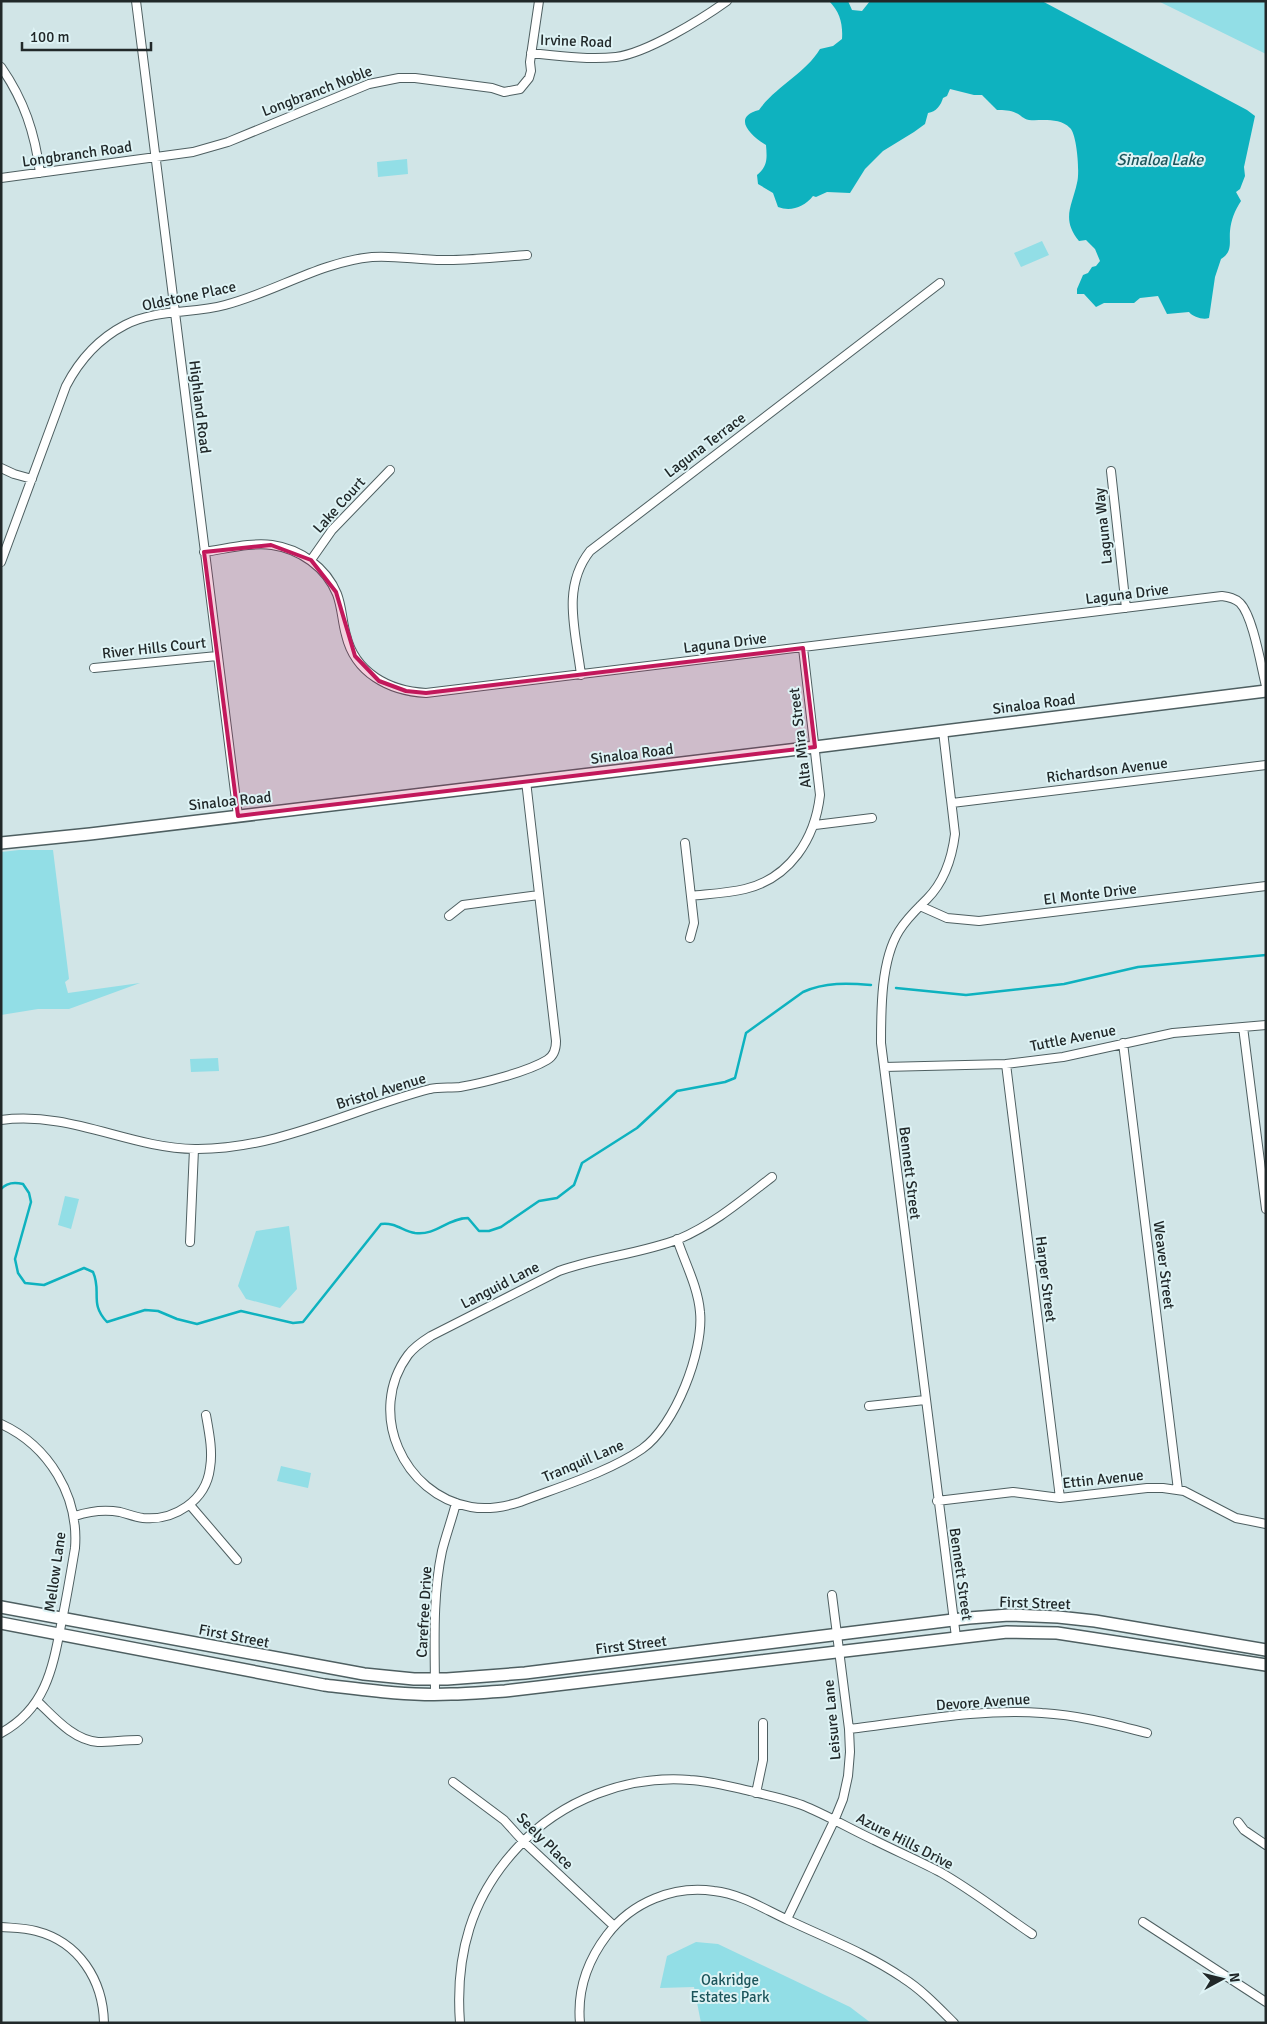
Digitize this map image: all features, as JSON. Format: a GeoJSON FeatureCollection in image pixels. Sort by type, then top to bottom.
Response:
{"type":"FeatureCollection","features":[{"type":"Feature","properties":{"kind":"main road","name":"Sinaloa Road"},"geometry":{"type":"LineString","coordinates":[[1,842],[90,834],[1266,691]]}},
{"type":"Feature","properties":{"kind":"main road","name":"First Street"},"geometry":{"type":"LineString","coordinates":[[1,1607],[356,1673],[414,1678],[483,1677],[525,1673],[953,1620],[1009,1615],[1095,1621],[1266,1650]]}},
{"type":"Feature","properties":{"kind":"main road","name":"First Street"},"geometry":{"type":"LineString","coordinates":[[1,1623],[324,1685],[376,1691],[435,1694],[505,1691],[1008,1632],[1057,1633],[1266,1664]]}},
{"type":"Feature","properties":{"kind":"street","name":"Highland Road"},"geometry":{"type":"LineString","coordinates":[[136,1],[238,816]]}},
{"type":"Feature","properties":{"kind":"street","name":"Longbranch Noble"},"geometry":{"type":"LineString","coordinates":[[155,158],[213,147],[369,84],[384,80],[415,78],[492,88],[504,92],[520,89],[529,78],[538,1]]}},
{"type":"Feature","properties":{"kind":"street","name":"Irvine Road"},"geometry":{"type":"LineString","coordinates":[[531,53],[600,58],[619,57],[648,46],[701,20],[726,1]]}},
{"type":"Feature","properties":{"kind":"street"},"geometry":{"type":"LineString","coordinates":[[1,67],[13,84],[27,113],[36,144],[40,173]]}},
{"type":"Feature","properties":{"kind":"street","name":"Longbranch Road"},"geometry":{"type":"LineString","coordinates":[[1,178],[155,158]]}},
{"type":"Feature","properties":{"kind":"street","name":"Oldstone Place"},"geometry":{"type":"LineString","coordinates":[[1,562],[66,386],[85,355],[104,337],[127,324],[150,316],[226,305],[323,267],[355,259],[392,256],[447,260],[527,255]]}},
{"type":"Feature","properties":{"kind":"street","name":"Laguna Terrace"},"geometry":{"type":"LineString","coordinates":[[581,675],[572,594],[578,570],[590,551],[940,283]]}},
{"type":"Feature","properties":{"kind":"street"},"geometry":{"type":"LineString","coordinates":[[1,468],[32,479]]}},
{"type":"Feature","properties":{"kind":"street","name":"Lake Court"},"geometry":{"type":"LineString","coordinates":[[311,560],[332,530],[390,470]]}},
{"type":"Feature","properties":{"kind":"street","name":"Laguna Way"},"geometry":{"type":"LineString","coordinates":[[1111,471],[1126,608]]}},
{"type":"Feature","properties":{"kind":"street","name":"Laguna Drive"},"geometry":{"type":"LineString","coordinates":[[204,552],[271,545],[291,550],[311,560],[325,574],[336,592],[341,606],[346,635],[354,656],[370,674],[389,686],[406,691],[426,693],[581,675],[1222,596],[1235,599],[1244,609],[1254,635],[1266,686]]}},
{"type":"Feature","properties":{"kind":"street","name":"Alta Mira Street"},"geometry":{"type":"LineString","coordinates":[[691,896],[744,889],[772,878],[798,856],[808,840],[814,826],[820,795],[803,648]]}},
{"type":"Feature","properties":{"kind":"street","name":"River Hills Court"},"geometry":{"type":"LineString","coordinates":[[94,668],[217,656]]}},
{"type":"Feature","properties":{"kind":"street","name":"Bennett Street"},"geometry":{"type":"LineString","coordinates":[[943,730],[954,834],[950,860],[939,885],[899,931],[887,961],[881,1022],[884,1067],[937,1501],[956,1637]]}},
{"type":"Feature","properties":{"kind":"street","name":"Richardson Avenue"},"geometry":{"type":"LineString","coordinates":[[952,803],[1266,764]]}},
{"type":"Feature","properties":{"kind":"street","name":"Bristol Avenue"},"geometry":{"type":"LineString","coordinates":[[1,1120],[40,1118],[70,1123],[157,1145],[194,1149],[223,1148],[280,1138],[432,1088],[458,1087],[483,1083],[550,1059],[554,1054],[556,1041],[526,781]]}},
{"type":"Feature","properties":{"kind":"street"},"geometry":{"type":"LineString","coordinates":[[814,826],[872,818]]}},
{"type":"Feature","properties":{"kind":"street"},"geometry":{"type":"LineString","coordinates":[[685,843],[694,923],[690,938]]}},
{"type":"Feature","properties":{"kind":"street","name":"El Monte Drive"},"geometry":{"type":"LineString","coordinates":[[920,906],[947,918],[979,921],[1266,886]]}},
{"type":"Feature","properties":{"kind":"street"},"geometry":{"type":"LineString","coordinates":[[449,916],[463,905],[539,895]]}},
{"type":"Feature","properties":{"kind":"street","name":"Tuttle Avenue"},"geometry":{"type":"LineString","coordinates":[[884,1067],[1006,1064],[1063,1057],[1173,1033],[1266,1025]]}},
{"type":"Feature","properties":{"kind":"street"},"geometry":{"type":"LineString","coordinates":[[1243,1027],[1266,1209]]}},
{"type":"Feature","properties":{"kind":"street","name":"Weaver Street"},"geometry":{"type":"LineString","coordinates":[[1123,1043],[1178,1490]]}},
{"type":"Feature","properties":{"kind":"street","name":"Harper Street"},"geometry":{"type":"LineString","coordinates":[[1006,1064],[1060,1498]]}},
{"type":"Feature","properties":{"kind":"street"},"geometry":{"type":"LineString","coordinates":[[190,1242],[194,1149]]}},
{"type":"Feature","properties":{"kind":"street","name":"Languid Lane"},"geometry":{"type":"LineString","coordinates":[[456,1503],[436,1493],[418,1479],[404,1462],[394,1439],[390,1416],[391,1393],[397,1372],[408,1354],[431,1336],[559,1271],[579,1264],[677,1240],[716,1220],[772,1177]]}},
{"type":"Feature","properties":{"kind":"street","name":"Tranquil Lane"},"geometry":{"type":"LineString","coordinates":[[456,1503],[489,1508],[520,1502],[624,1460],[644,1447],[660,1432],[671,1417],[679,1400],[696,1349],[700,1330],[697,1295],[677,1240]]}},
{"type":"Feature","properties":{"kind":"street"},"geometry":{"type":"LineString","coordinates":[[869,1406],[925,1400]]}},
{"type":"Feature","properties":{"kind":"street"},"geometry":{"type":"LineString","coordinates":[[75,1516],[90,1511],[106,1510],[140,1518],[156,1519],[174,1514],[190,1505],[203,1488],[210,1469],[211,1454],[206,1414]]}},
{"type":"Feature","properties":{"kind":"street","name":"Mellow Lane"},"geometry":{"type":"LineString","coordinates":[[1,1424],[24,1438],[51,1465],[65,1489],[75,1516],[75,1548],[51,1674],[37,1701],[24,1717],[1,1733]]}},
{"type":"Feature","properties":{"kind":"street","name":"Ettin Avenue"},"geometry":{"type":"LineString","coordinates":[[937,1501],[1013,1492],[1060,1498],[1147,1488],[1178,1490],[1201,1499],[1236,1518],[1266,1524]]}},
{"type":"Feature","properties":{"kind":"street","name":"Carefree Drive"},"geometry":{"type":"LineString","coordinates":[[435,1694],[438,1580],[442,1551],[456,1503]]}},
{"type":"Feature","properties":{"kind":"street"},"geometry":{"type":"LineString","coordinates":[[190,1505],[237,1560]]}},
{"type":"Feature","properties":{"kind":"street","name":"Leisure Lane"},"geometry":{"type":"LineString","coordinates":[[787,1919],[834,1821],[843,1799],[848,1776],[849,1729],[832,1595]]}},
{"type":"Feature","properties":{"kind":"street"},"geometry":{"type":"LineString","coordinates":[[37,1701],[63,1726],[84,1738],[98,1742],[138,1740]]}},
{"type":"Feature","properties":{"kind":"street","name":"Devore Avenue"},"geometry":{"type":"LineString","coordinates":[[849,1729],[985,1713],[1015,1712],[1072,1716],[1147,1732]]}},
{"type":"Feature","properties":{"kind":"street"},"geometry":{"type":"LineString","coordinates":[[756,1793],[763,1760],[763,1723]]}},
{"type":"Feature","properties":{"kind":"street","name":"Azure Hills Drive"},"geometry":{"type":"LineString","coordinates":[[460,2023],[459,1976],[468,1932],[477,1907],[491,1880],[523,1840],[548,1820],[574,1804],[600,1792],[629,1784],[660,1780],[690,1780],[718,1784],[800,1805],[940,1873],[1032,1934]]}},
{"type":"Feature","properties":{"kind":"street","name":"Seely Place"},"geometry":{"type":"LineString","coordinates":[[453,1782],[493,1810],[614,1926]]}},
{"type":"Feature","properties":{"kind":"street"},"geometry":{"type":"LineString","coordinates":[[1238,1822],[1244,1830],[1266,1845]]}},
{"type":"Feature","properties":{"kind":"street"},"geometry":{"type":"LineString","coordinates":[[580,2023],[582,1991],[589,1964],[598,1947],[614,1926],[632,1910],[650,1900],[670,1893],[692,1890],[714,1891],[733,1895],[876,1962],[917,1988],[954,2023]]}},
{"type":"Feature","properties":{"kind":"street"},"geometry":{"type":"LineString","coordinates":[[1143,1922],[1266,2002]]}},
{"type":"Feature","properties":{"kind":"street"},"geometry":{"type":"LineString","coordinates":[[1,1927],[37,1931],[57,1939],[74,1951],[82,1959],[96,1981],[104,2008],[104,2023]]}},
{"type":"Feature","properties":{"kind":"highlighted area"},"geometry":{"type":"Polygon","coordinates":[[[271,545],[311,560],[336,592],[355,656],[379,681],[406,691],[426,693],[803,648],[815,747],[238,816],[204,552],[271,545]]]}},
{"type":"Feature","properties":{"kind":"green space"},"geometry":{"type":"Polygon","coordinates":[[[1158,1],[1266,1],[1266,54],[1158,1]]]}},
{"type":"Feature","properties":{"kind":"green space"},"geometry":{"type":"Polygon","coordinates":[[[407,159],[408,174],[378,177],[377,162],[407,159]]]}},
{"type":"Feature","properties":{"kind":"green space"},"geometry":{"type":"Polygon","coordinates":[[[1042,241],[1049,255],[1021,267],[1014,253],[1042,241]]]}},
{"type":"Feature","properties":{"kind":"green space"},"geometry":{"type":"Polygon","coordinates":[[[53,850],[69,979],[65,982],[68,993],[140,983],[69,1009],[38,1009],[1,1015],[1,852],[53,850]]]}},
{"type":"Feature","properties":{"kind":"green space"},"geometry":{"type":"Polygon","coordinates":[[[218,1058],[219,1071],[191,1072],[190,1059],[218,1058]]]}},
{"type":"Feature","properties":{"kind":"green space"},"geometry":{"type":"Polygon","coordinates":[[[65,1196],[79,1199],[71,1229],[58,1225],[65,1196]]]}},
{"type":"Feature","properties":{"kind":"green space"},"geometry":{"type":"Polygon","coordinates":[[[289,1226],[297,1289],[280,1308],[246,1299],[238,1286],[256,1231],[289,1226]]]}},
{"type":"Feature","properties":{"kind":"green space"},"geometry":{"type":"Polygon","coordinates":[[[281,1466],[311,1473],[308,1488],[277,1481],[281,1466]]]}},
{"type":"Feature","properties":{"kind":"green space","name":"Oakridge Estates Park"},"geometry":{"type":"Polygon","coordinates":[[[696,1942],[718,1944],[850,2007],[871,2023],[701,2023],[694,1987],[660,1988],[667,1956],[696,1942]]]}},
{"type":"Feature","properties":{"kind":"water","name":"Sinaloa Lake"},"geometry":{"type":"Polygon","coordinates":[[[829,1],[848,1],[852,10],[862,11],[870,1],[1042,1],[1255,116],[1244,167],[1245,176],[1240,189],[1236,192],[1241,201],[1231,223],[1229,250],[1221,259],[1215,277],[1209,318],[1198,318],[1189,312],[1167,314],[1158,296],[1140,298],[1134,303],[1104,303],[1096,307],[1084,294],[1077,294],[1077,289],[1083,275],[1088,273],[1100,261],[1095,249],[1086,240],[1079,241],[1070,226],[1069,212],[1078,178],[1076,146],[1072,132],[1070,128],[1061,122],[1029,120],[1011,111],[997,110],[982,95],[950,89],[938,108],[928,113],[925,124],[883,151],[865,169],[850,193],[827,192],[816,197],[813,196],[806,203],[792,209],[778,207],[773,193],[758,184],[757,175],[766,162],[766,145],[746,127],[746,117],[759,110],[774,94],[807,66],[820,49],[833,46],[842,39],[840,18],[836,9],[829,1]]]}},
{"type":"Feature","properties":{"kind":"waterway"},"geometry":{"type":"LineString","coordinates":[[896,988],[966,995],[1064,984],[1138,967],[1266,955]]}},
{"type":"Feature","properties":{"kind":"waterway"},"geometry":{"type":"LineString","coordinates":[[1,1189],[8,1184],[20,1183],[23,1184],[29,1193],[31,1202],[15,1259],[18,1273],[25,1283],[44,1285],[84,1268],[93,1272],[98,1309],[107,1322],[145,1310],[158,1311],[177,1319],[197,1324],[241,1311],[293,1323],[303,1322],[381,1224],[391,1224],[411,1232],[422,1233],[468,1218],[479,1231],[489,1231],[501,1227],[539,1201],[557,1198],[574,1185],[582,1163],[637,1128],[677,1091],[725,1082],[735,1078],[746,1033],[803,992],[828,985],[871,985]]}}]}
